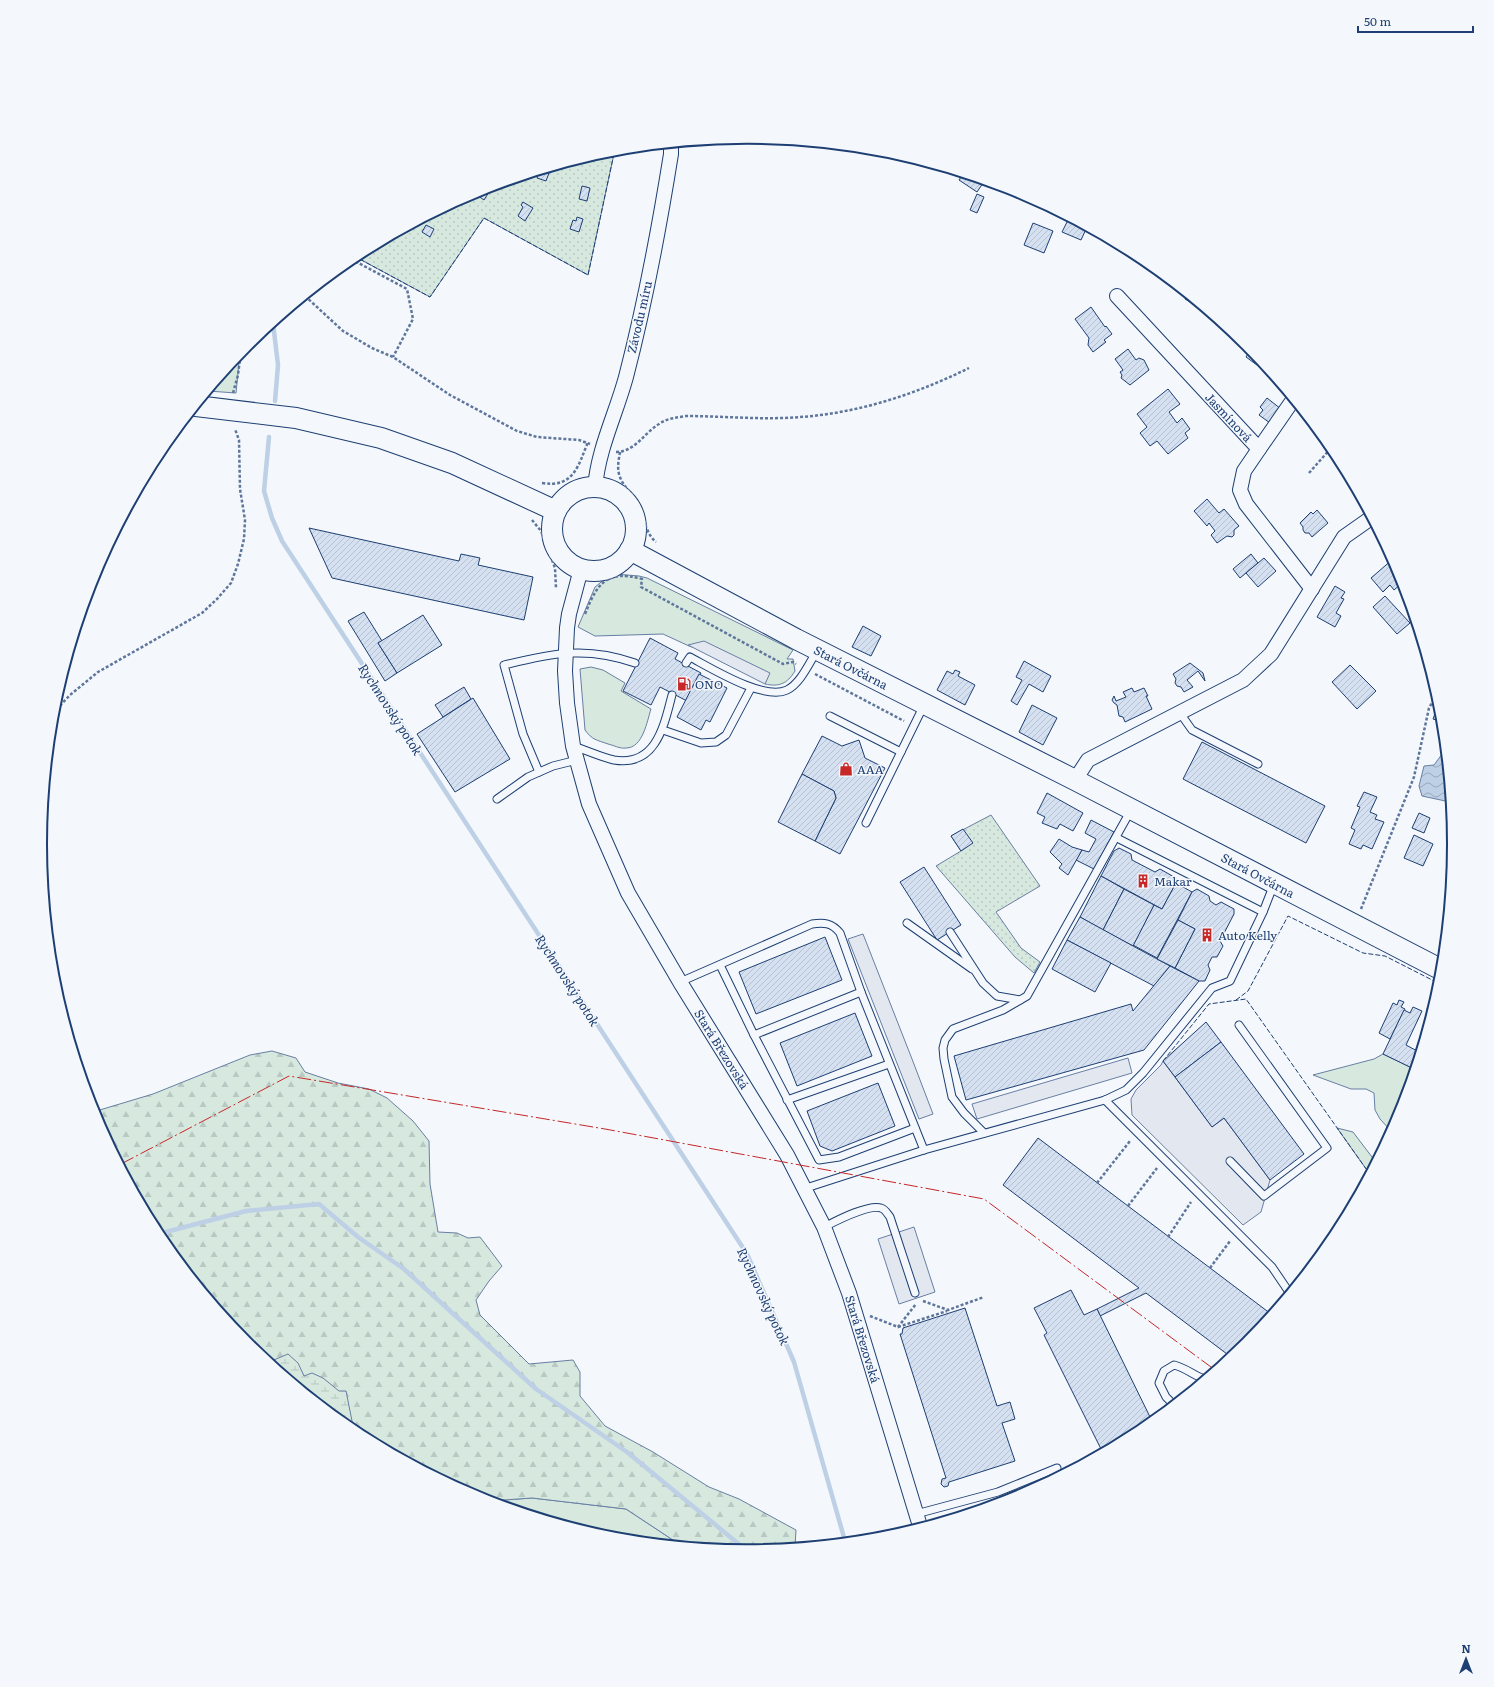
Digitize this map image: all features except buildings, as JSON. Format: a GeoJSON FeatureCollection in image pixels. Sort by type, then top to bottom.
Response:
{"type":"FeatureCollection","features":[{"type":"Feature","properties":{"kind":"main road"},"geometry":{"type":"LineString","coordinates":[[201,407],[296,418],[381,438],[452,463],[556,511]]}},
{"type":"Feature","properties":{"kind":"main road"},"geometry":{"type":"LineString","coordinates":[[595,488],[604,489],[616,494],[629,506],[634,519],[634,541],[630,550],[622,560],[611,567],[594,570],[582,569],[566,560],[556,546],[552,528],[556,511],[564,501],[582,489],[595,488]]}},
{"type":"Feature","properties":{"kind":"main road","name":"Stará Ovčárna"},"geometry":{"type":"LineString","coordinates":[[630,550],[817,650],[1132,809],[1436,967]]}},
{"type":"Feature","properties":{"kind":"street","name":"Závodu míru"},"geometry":{"type":"LineString","coordinates":[[595,488],[603,449],[626,376],[659,234],[671,148]]}},
{"type":"Feature","properties":{"kind":"street","name":"Jasmínová"},"geometry":{"type":"LineString","coordinates":[[1117,296],[1259,449],[1244,471],[1240,490],[1246,504],[1312,589]]}},
{"type":"Feature","properties":{"kind":"street"},"geometry":{"type":"LineString","coordinates":[[1259,449],[1291,403]]}},
{"type":"Feature","properties":{"kind":"street"},"geometry":{"type":"LineString","coordinates":[[1075,780],[1088,760],[1243,680],[1271,654],[1344,537],[1368,520]]}},
{"type":"Feature","properties":{"kind":"street","name":"Stará Březovská"},"geometry":{"type":"LineString","coordinates":[[582,569],[569,614],[565,653],[567,703],[575,753],[589,804],[628,893],[680,982],[787,1155],[803,1189],[824,1226],[849,1292],[918,1520]]}},
{"type":"Feature","properties":{"kind":"lane"},"geometry":{"type":"LineString","coordinates":[[686,663],[690,657],[751,688],[772,692],[787,690],[800,679],[817,650]]}},
{"type":"Feature","properties":{"kind":"lane"},"geometry":{"type":"LineString","coordinates":[[539,772],[523,734],[504,665],[539,656],[565,653],[599,653],[616,656],[635,663]]}},
{"type":"Feature","properties":{"kind":"lane"},"geometry":{"type":"LineString","coordinates":[[663,730],[701,742],[716,742],[726,734],[751,688]]}},
{"type":"Feature","properties":{"kind":"lane"},"geometry":{"type":"LineString","coordinates":[[496,799],[528,777],[553,766],[575,753],[614,760],[632,760],[643,756],[651,750],[663,730],[672,695]]}},
{"type":"Feature","properties":{"kind":"lane"},"geometry":{"type":"LineString","coordinates":[[866,823],[924,705]]}},
{"type":"Feature","properties":{"kind":"lane"},"geometry":{"type":"LineString","coordinates":[[1180,713],[1192,730],[1258,764]]}},
{"type":"Feature","properties":{"kind":"lane"},"geometry":{"type":"LineString","coordinates":[[830,716],[902,752]]}},
{"type":"Feature","properties":{"kind":"lane"},"geometry":{"type":"LineString","coordinates":[[984,1133],[964,1113],[952,1097],[943,1048],[945,1040],[953,1029],[1003,1010],[1028,996],[1132,809]]}},
{"type":"Feature","properties":{"kind":"lane"},"geometry":{"type":"LineString","coordinates":[[1117,838],[1263,912]]}},
{"type":"Feature","properties":{"kind":"lane"},"geometry":{"type":"LineString","coordinates":[[803,1189],[924,1150],[1105,1100],[1126,1090],[1143,1073],[1212,988],[1230,981],[1263,912],[1274,884]]}},
{"type":"Feature","properties":{"kind":"lane"},"geometry":{"type":"LineString","coordinates":[[680,982],[812,924],[821,922],[835,927],[840,932],[861,992],[924,1150]]}},
{"type":"Feature","properties":{"kind":"lane"},"geometry":{"type":"LineString","coordinates":[[907,923],[976,972]]}},
{"type":"Feature","properties":{"kind":"lane"},"geometry":{"type":"LineString","coordinates":[[950,932],[983,983],[997,996],[1020,1000]]}},
{"type":"Feature","properties":{"kind":"lane"},"geometry":{"type":"LineString","coordinates":[[720,965],[754,1035],[819,1160],[839,1157],[915,1128]]}},
{"type":"Feature","properties":{"kind":"lane"},"geometry":{"type":"LineString","coordinates":[[754,1035],[861,992]]}},
{"type":"Feature","properties":{"kind":"lane"},"geometry":{"type":"LineString","coordinates":[[1230,1161],[1264,1196],[1327,1148],[1239,1025]]}},
{"type":"Feature","properties":{"kind":"lane"},"geometry":{"type":"LineString","coordinates":[[787,1100],[889,1064]]}},
{"type":"Feature","properties":{"kind":"lane"},"geometry":{"type":"LineString","coordinates":[[1105,1100],[1272,1267],[1287,1289]]}},
{"type":"Feature","properties":{"kind":"lane"},"geometry":{"type":"LineString","coordinates":[[824,1226],[870,1208],[880,1207],[886,1211],[890,1216],[915,1292]]}},
{"type":"Feature","properties":{"kind":"lane"},"geometry":{"type":"LineString","coordinates":[[1170,1401],[1166,1397],[1159,1383],[1164,1371],[1174,1365],[1185,1368],[1200,1377]]}},
{"type":"Feature","properties":{"kind":"lane"},"geometry":{"type":"LineString","coordinates":[[918,1520],[998,1492],[1057,1468]]}},
{"type":"Feature","properties":{"kind":"path"},"geometry":{"type":"LineString","coordinates":[[357,262],[407,289],[413,319],[393,357]]}},
{"type":"Feature","properties":{"kind":"path"},"geometry":{"type":"LineString","coordinates":[[308,299],[343,331],[372,348],[393,357],[450,395],[521,432],[537,437],[579,440],[603,449],[620,452],[633,447],[658,424],[674,418],[696,416],[783,418],[846,411],[874,405],[912,393],[969,368]]}},
{"type":"Feature","properties":{"kind":"path"},"geometry":{"type":"LineString","coordinates":[[60,705],[70,695],[98,672],[202,613],[217,599],[231,582],[238,564],[244,539],[245,520],[240,489],[239,440],[229,410],[238,375],[240,362]]}},
{"type":"Feature","properties":{"kind":"path"},"geometry":{"type":"LineString","coordinates":[[542,483],[558,483],[568,479],[578,468],[591,436]]}},
{"type":"Feature","properties":{"kind":"path"},"geometry":{"type":"LineString","coordinates":[[620,452],[618,472],[621,482],[637,501],[642,511],[648,533],[660,546]]}},
{"type":"Feature","properties":{"kind":"path"},"geometry":{"type":"LineString","coordinates":[[1309,473],[1327,452]]}},
{"type":"Feature","properties":{"kind":"path"},"geometry":{"type":"LineString","coordinates":[[527,516],[536,523],[541,531],[555,568],[556,588]]}},
{"type":"Feature","properties":{"kind":"path"},"geometry":{"type":"LineString","coordinates":[[585,616],[592,597],[600,585],[614,577],[633,577],[642,580],[640,587],[782,664],[793,662],[805,670],[914,726]]}},
{"type":"Feature","properties":{"kind":"path"},"geometry":{"type":"LineString","coordinates":[[1354,925],[1414,777],[1429,708],[1433,702]]}},
{"type":"Feature","properties":{"kind":"path"},"geometry":{"type":"LineString","coordinates":[[1125,1136],[1136,1146]]}},
{"type":"Feature","properties":{"kind":"path"},"geometry":{"type":"LineString","coordinates":[[1097,1183],[1130,1141]]}},
{"type":"Feature","properties":{"kind":"path"},"geometry":{"type":"LineString","coordinates":[[1152,1162],[1163,1173]]}},
{"type":"Feature","properties":{"kind":"path"},"geometry":{"type":"LineString","coordinates":[[1128,1206],[1157,1168]]}},
{"type":"Feature","properties":{"kind":"path"},"geometry":{"type":"LineString","coordinates":[[1168,1237],[1191,1202],[1196,1207]]}},
{"type":"Feature","properties":{"kind":"path"},"geometry":{"type":"LineString","coordinates":[[1210,1268],[1231,1242],[1226,1237]]}},
{"type":"Feature","properties":{"kind":"path"},"geometry":{"type":"LineString","coordinates":[[855,1315],[872,1316],[898,1327],[984,1297]]}},
{"type":"Feature","properties":{"kind":"path"},"geometry":{"type":"LineString","coordinates":[[898,1327],[919,1300],[949,1310]]}},
{"type":"Feature","properties":{"kind":"green space"},"geometry":{"type":"Polygon","coordinates":[[[613,156],[588,275],[484,218],[430,297],[360,259],[397,237],[437,216],[479,197],[566,167],[613,156]]]}},
{"type":"Feature","properties":{"kind":"green space"},"geometry":{"type":"Polygon","coordinates":[[[239,363],[236,393],[213,391],[239,363]]]}},
{"type":"Feature","properties":{"kind":"green space"},"geometry":{"type":"Polygon","coordinates":[[[615,574],[647,578],[793,650],[787,659],[793,659],[795,671],[786,682],[782,684],[765,684],[769,673],[689,646],[663,634],[595,636],[578,627],[595,587],[606,578],[615,574]]]}},
{"type":"Feature","properties":{"kind":"green space"},"geometry":{"type":"Polygon","coordinates":[[[591,667],[603,670],[625,683],[621,691],[651,709],[646,727],[640,739],[637,744],[632,747],[621,748],[592,738],[585,730],[580,669],[591,667]]]}},
{"type":"Feature","properties":{"kind":"green space"},"geometry":{"type":"Polygon","coordinates":[[[991,815],[1040,886],[996,912],[1021,948],[1040,962],[1034,973],[1015,957],[936,866],[961,851],[951,836],[991,815]]]}},
{"type":"Feature","properties":{"kind":"green space"},"geometry":{"type":"Polygon","coordinates":[[[272,1051],[296,1058],[305,1072],[338,1083],[369,1089],[387,1098],[413,1121],[429,1141],[430,1184],[438,1232],[457,1233],[468,1238],[480,1237],[502,1266],[489,1281],[476,1300],[480,1315],[529,1364],[573,1360],[580,1372],[580,1396],[605,1426],[653,1452],[709,1487],[739,1499],[796,1530],[795,1542],[747,1544],[672,1539],[626,1509],[532,1498],[506,1500],[479,1490],[437,1471],[397,1450],[358,1426],[285,1370],[221,1305],[192,1270],[165,1232],[141,1193],[119,1153],[100,1110],[153,1094],[250,1055],[272,1051]]]}},
{"type":"Feature","properties":{"kind":"green space"},"geometry":{"type":"Polygon","coordinates":[[[1383,1054],[1411,1067],[1387,1127],[1380,1119],[1375,1110],[1374,1093],[1366,1089],[1351,1089],[1313,1075],[1374,1059],[1383,1054]]]}},
{"type":"Feature","properties":{"kind":"green space"},"geometry":{"type":"Polygon","coordinates":[[[1337,1128],[1353,1132],[1372,1158],[1366,1169],[1337,1128]]]}},
{"type":"Feature","properties":{"kind":"green space"},"geometry":{"type":"Polygon","coordinates":[[[288,1354],[298,1363],[304,1376],[312,1373],[323,1378],[339,1391],[346,1391],[352,1422],[321,1399],[274,1360],[288,1354]]]}},
{"type":"Feature","properties":{"kind":"green space"},"geometry":{"type":"Polygon","coordinates":[[[532,1498],[626,1509],[672,1539],[610,1530],[566,1520],[506,1500],[532,1498]]]}},
{"type":"Feature","properties":{"kind":"shaded area"},"geometry":{"type":"Polygon","coordinates":[[[704,641],[770,673],[765,684],[688,645],[704,641]]]}},
{"type":"Feature","properties":{"kind":"shaded area"},"geometry":{"type":"Polygon","coordinates":[[[863,934],[933,1114],[919,1119],[848,939],[863,934]]]}},
{"type":"Feature","properties":{"kind":"shaded area"},"geometry":{"type":"Polygon","coordinates":[[[1128,1058],[1132,1073],[977,1119],[972,1104],[1128,1058]]]}},
{"type":"Feature","properties":{"kind":"shaded area"},"geometry":{"type":"Polygon","coordinates":[[[1163,1061],[1212,1127],[1224,1118],[1270,1180],[1261,1212],[1243,1225],[1132,1115],[1131,1099],[1136,1090],[1161,1065],[1163,1061]]]}},
{"type":"Feature","properties":{"kind":"shaded area"},"geometry":{"type":"Polygon","coordinates":[[[914,1227],[935,1292],[899,1304],[878,1239],[914,1227]]]}},
{"type":"Feature","properties":{"kind":"water"},"geometry":{"type":"Polygon","coordinates":[[[1441,755],[1446,801],[1422,796],[1419,786],[1424,766],[1434,765],[1441,755]]]}},
{"type":"Feature","properties":{"kind":"waterway","name":"Rychnovský potok"},"geometry":{"type":"LineString","coordinates":[[274,328],[278,365],[275,401]]}},
{"type":"Feature","properties":{"kind":"waterway","name":"Rychnovský potok"},"geometry":{"type":"LineString","coordinates":[[269,437],[264,491],[272,518],[282,541],[747,1254],[794,1362],[844,1537]]}},
{"type":"Feature","properties":{"kind":"waterway"},"geometry":{"type":"LineString","coordinates":[[165,1232],[246,1211],[319,1204],[358,1237],[404,1269],[536,1389],[627,1452],[738,1544]]}},
{"type":"Feature","properties":{"kind":"fence"},"geometry":{"type":"LineString","coordinates":[[360,259],[430,297],[484,218],[588,275],[613,156]]}},
{"type":"Feature","properties":{"kind":"fence"},"geometry":{"type":"LineString","coordinates":[[1236,1000],[1248,991],[1288,916],[1363,953],[1385,956],[1434,981]]}},
{"type":"Feature","properties":{"kind":"fence"},"geometry":{"type":"LineString","coordinates":[[1163,1061],[1209,1004],[1246,999],[1366,1169]]}},
{"type":"Feature","properties":{"kind":"power"},"geometry":{"type":"LineString","coordinates":[[124,1162],[289,1076],[605,1129],[984,1199],[1212,1367]]}},
{"type":"Feature","properties":{"kind":"place","name":"ONO"},"geometry":{"type":"Point","coordinates":[684,684]}},
{"type":"Feature","properties":{"kind":"place","name":"AAA"},"geometry":{"type":"Point","coordinates":[846,769]}},
{"type":"Feature","properties":{"kind":"place","name":"Makar"},"geometry":{"type":"Point","coordinates":[1143,881]}},
{"type":"Feature","properties":{"kind":"place","name":"Auto Kelly"},"geometry":{"type":"Point","coordinates":[1207,935]}}]}
